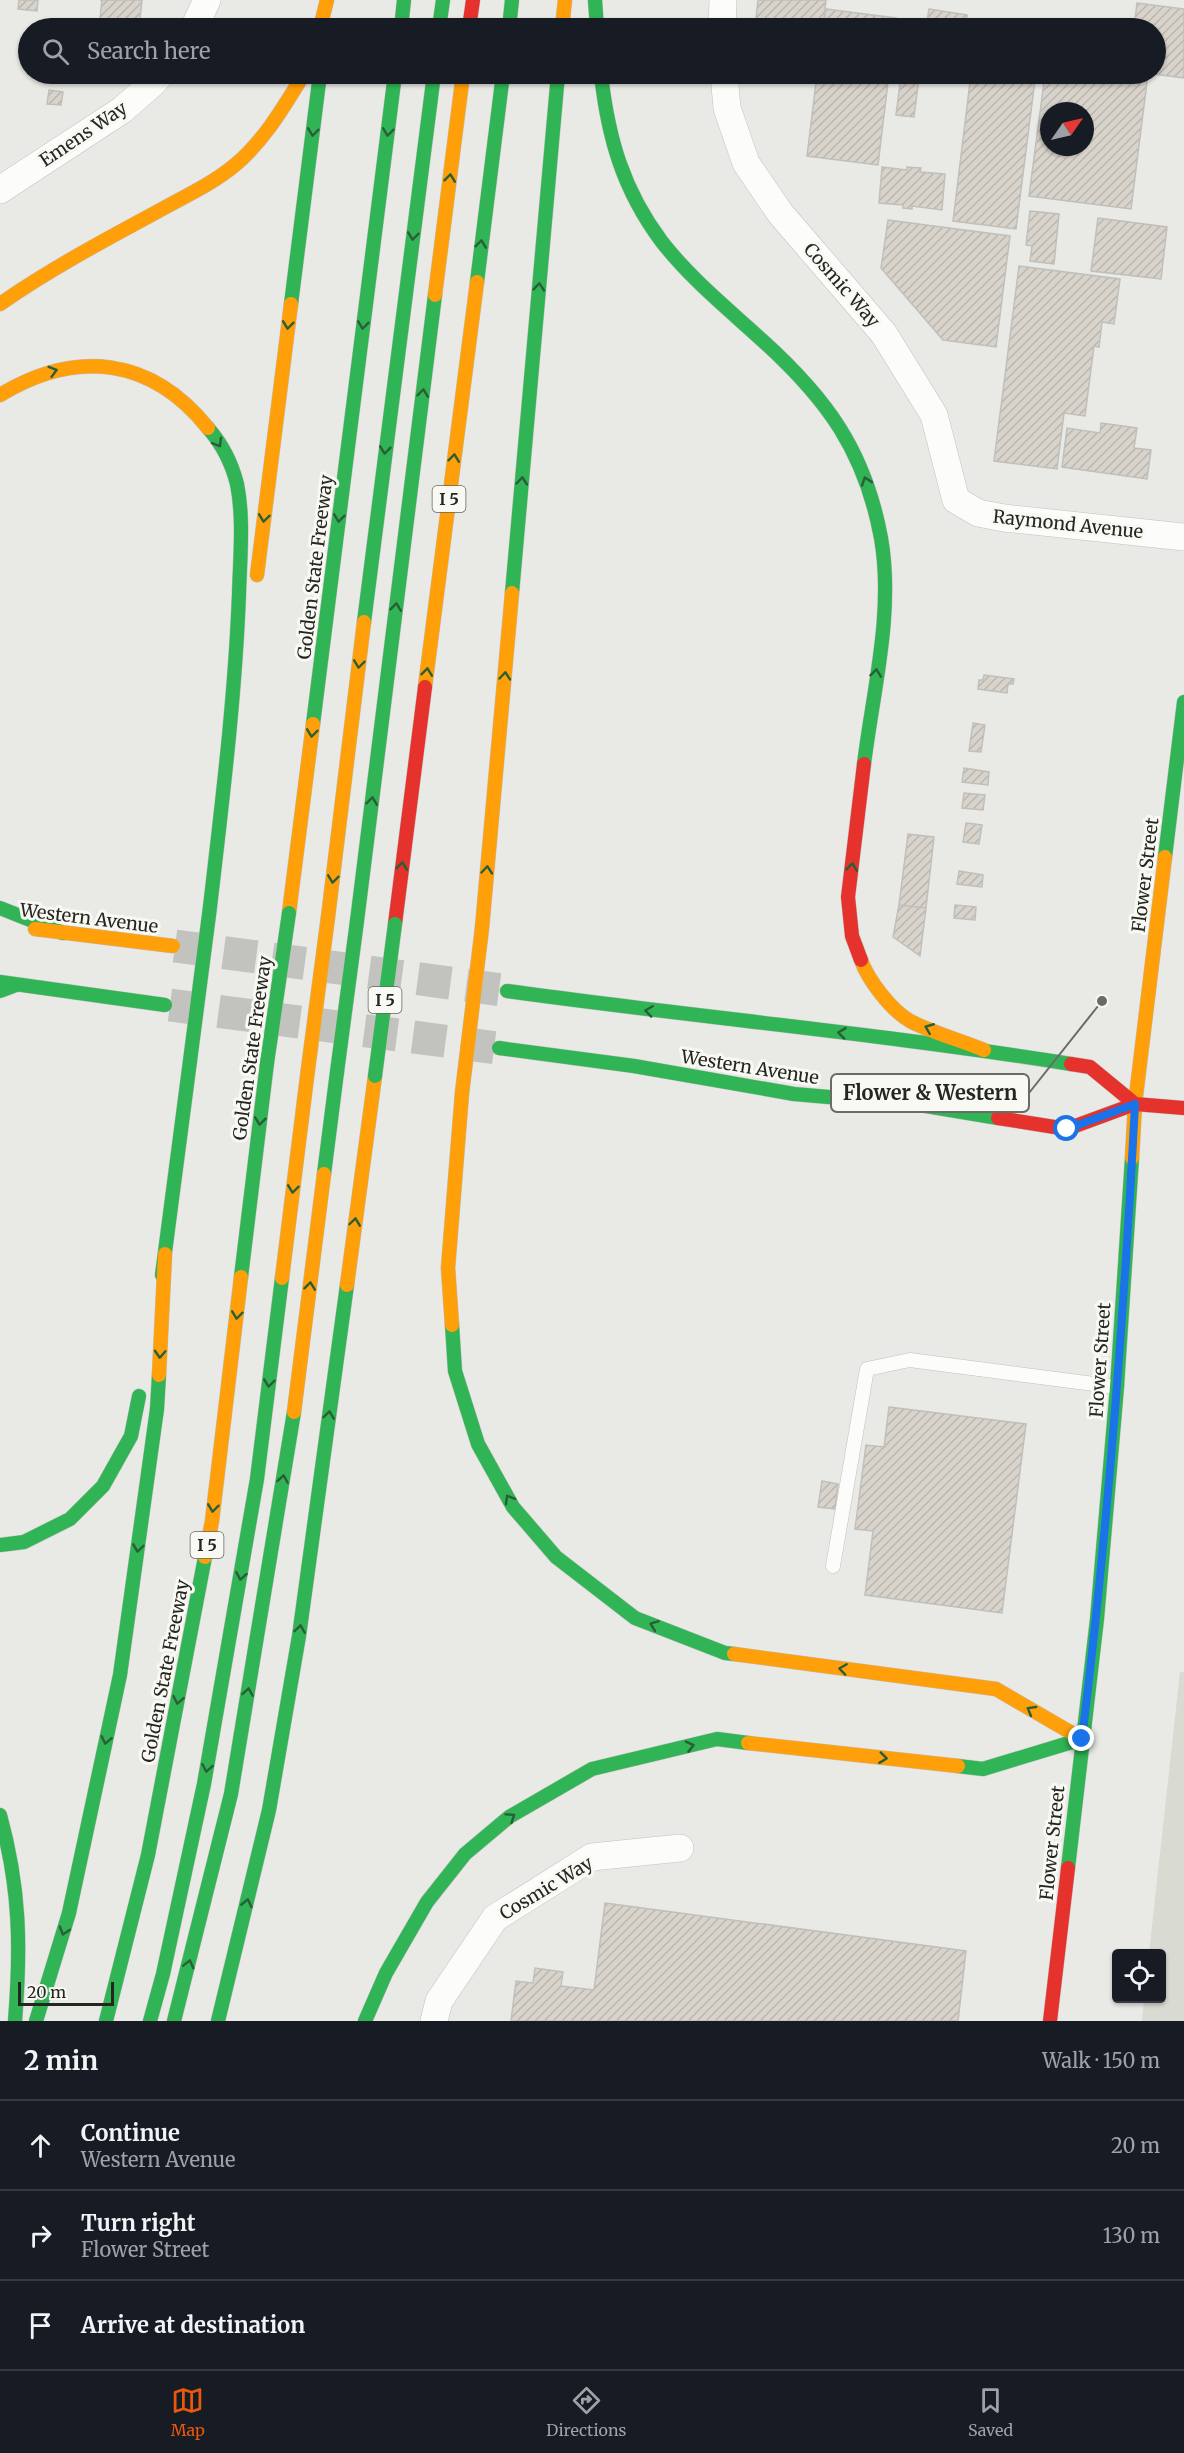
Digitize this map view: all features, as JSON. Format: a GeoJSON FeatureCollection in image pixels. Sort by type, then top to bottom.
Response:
{"type":"FeatureCollection","features":[{"type":"Feature","properties":{"kind":"main road"},"geometry":{"type":"LineString","coordinates":[[323,18],[329,0]]}},
{"type":"Feature","properties":{"kind":"main road"},"geometry":{"type":"LineString","coordinates":[[327,18],[329,0]]}},
{"type":"Feature","properties":{"kind":"main road"},"geometry":{"type":"LineString","coordinates":[[402,18],[404,0]]}},
{"type":"Feature","properties":{"kind":"main road"},"geometry":{"type":"LineString","coordinates":[[440,18],[443,0]]}},
{"type":"Feature","properties":{"kind":"main road"},"geometry":{"type":"LineString","coordinates":[[470,18],[472,0]]}},
{"type":"Feature","properties":{"kind":"main road"},"geometry":{"type":"LineString","coordinates":[[510,18],[512,0]]}},
{"type":"Feature","properties":{"kind":"main road"},"geometry":{"type":"LineString","coordinates":[[563,18],[565,0]]}},
{"type":"Feature","properties":{"kind":"main road"},"geometry":{"type":"LineString","coordinates":[[595,0],[596,18]]}},
{"type":"Feature","properties":{"kind":"main road"},"geometry":{"type":"LineString","coordinates":[[0,304],[43,274],[207,184],[235,165],[258,142],[279,115],[298,84]]}},
{"type":"Feature","properties":{"kind":"main road"},"geometry":{"type":"LineString","coordinates":[[238,649],[253,593],[319,84]]}},
{"type":"Feature","properties":{"kind":"main road","name":"Golden State Freeway"},"geometry":{"type":"LineString","coordinates":[[106,2021],[148,1855],[212,1521],[267,1063],[290,913],[394,84]]}},
{"type":"Feature","properties":{"kind":"main road"},"geometry":{"type":"LineString","coordinates":[[150,2021],[163,1974],[204,1784],[257,1479],[381,479],[433,84]]}},
{"type":"Feature","properties":{"kind":"main road"},"geometry":{"type":"LineString","coordinates":[[174,2021],[231,1794],[291,1435],[463,84]]}},
{"type":"Feature","properties":{"kind":"main road","name":"I 5"},"geometry":{"type":"LineString","coordinates":[[218,2021],[269,1810],[299,1636],[395,924],[502,84]]}},
{"type":"Feature","properties":{"kind":"main road"},"geometry":{"type":"LineString","coordinates":[[557,84],[482,928],[462,1093],[448,1268],[455,1371],[478,1444],[513,1507],[556,1557],[635,1618],[725,1653],[996,1689],[1082,1739]]}},
{"type":"Feature","properties":{"kind":"main road"},"geometry":{"type":"LineString","coordinates":[[602,84],[609,133],[623,176],[640,209],[661,240],[688,272],[770,345],[814,391],[849,441],[866,478],[878,522],[885,575],[881,631],[848,897],[852,936],[864,969],[879,990],[909,1020],[984,1050]]}},
{"type":"Feature","properties":{"kind":"main road"},"geometry":{"type":"LineString","coordinates":[[0,396],[25,380],[57,368],[90,365],[117,368],[149,378],[177,395],[198,414],[221,445],[237,484],[238,649],[210,907],[165,1254],[146,1357]]}},
{"type":"Feature","properties":{"kind":"main road","name":"Flower Street"},"geometry":{"type":"LineString","coordinates":[[1050,2021],[1097,1619],[1117,1387],[1135,1104],[1184,702]]}},
{"type":"Feature","properties":{"kind":"main road"},"geometry":{"type":"LineString","coordinates":[[0,908],[63,933]]}},
{"type":"Feature","properties":{"kind":"main road","name":"Western Avenue"},"geometry":{"type":"LineString","coordinates":[[10,927],[173,946]]}},
{"type":"Feature","properties":{"kind":"main road"},"geometry":{"type":"LineString","coordinates":[[0,982],[165,1005]]}},
{"type":"Feature","properties":{"kind":"main road"},"geometry":{"type":"LineString","coordinates":[[0,991],[16,985]]}},
{"type":"Feature","properties":{"kind":"main road"},"geometry":{"type":"LineString","coordinates":[[507,991],[667,1013],[984,1050],[1090,1067],[1135,1104]]}},
{"type":"Feature","properties":{"kind":"main road","name":"Western Avenue"},"geometry":{"type":"LineString","coordinates":[[500,1048],[634,1066],[794,1094],[920,1105],[1067,1129],[1135,1104],[1184,1108]]}},
{"type":"Feature","properties":{"kind":"main road"},"geometry":{"type":"LineString","coordinates":[[36,2021],[69,1913],[120,1675],[157,1408],[165,1254]]}},
{"type":"Feature","properties":{"kind":"main road"},"geometry":{"type":"LineString","coordinates":[[0,1545],[24,1542],[70,1519],[103,1486],[131,1436],[142,1379]]}},
{"type":"Feature","properties":{"kind":"main road"},"geometry":{"type":"LineString","coordinates":[[365,2021],[386,1973],[427,1902],[465,1854],[509,1817],[592,1769],[717,1739],[982,1769],[1082,1739]]}},
{"type":"Feature","properties":{"kind":"main road"},"geometry":{"type":"LineString","coordinates":[[0,1815],[11,1852],[21,1916],[21,1958],[15,2021]]}},
{"type":"Feature","properties":{"kind":"street"},"geometry":{"type":"LineString","coordinates":[[199,18],[207,0]]}},
{"type":"Feature","properties":{"kind":"street"},"geometry":{"type":"LineString","coordinates":[[722,18],[723,0]]}},
{"type":"Feature","properties":{"kind":"street","name":"Emens Way"},"geometry":{"type":"LineString","coordinates":[[0,190],[122,110],[150,84]]}},
{"type":"Feature","properties":{"kind":"street","name":"Cosmic Way"},"geometry":{"type":"LineString","coordinates":[[725,84],[727,108],[746,163],[780,213],[884,334],[934,415],[956,501]]}},
{"type":"Feature","properties":{"kind":"street","name":"Raymond Avenue"},"geometry":{"type":"LineString","coordinates":[[956,501],[978,513],[1004,518],[1184,537]]}},
{"type":"Feature","properties":{"kind":"street","name":"Cosmic Way"},"geometry":{"type":"LineString","coordinates":[[434,2021],[439,2001],[495,1918],[592,1857],[680,1848]]}},
{"type":"Feature","properties":{"kind":"lane"},"geometry":{"type":"LineString","coordinates":[[833,1566],[867,1369],[910,1360],[1117,1387]]}},
{"type":"Feature","properties":{"kind":"shaded area"},"geometry":{"type":"Polygon","coordinates":[[[1180,1672],[1184,1672],[1184,2021],[1142,2021],[1144,2003],[1166,2003],[1166,1949],[1149,1949],[1180,1672]]]}},
{"type":"Feature","properties":{"kind":"building"},"geometry":{"type":"Polygon","coordinates":[[[19,0],[38,0],[37,11],[18,9],[19,0]]]}},
{"type":"Feature","properties":{"kind":"building"},"geometry":{"type":"Polygon","coordinates":[[[102,0],[142,0],[140,18],[100,18],[102,0]]]}},
{"type":"Feature","properties":{"kind":"building"},"geometry":{"type":"Polygon","coordinates":[[[758,0],[826,0],[824,18],[756,18],[758,0]]]}},
{"type":"Feature","properties":{"kind":"building"},"geometry":{"type":"Polygon","coordinates":[[[1137,3],[1184,9],[1184,78],[1166,76],[1166,18],[1135,18],[1137,3]]]}},
{"type":"Feature","properties":{"kind":"building"},"geometry":{"type":"Polygon","coordinates":[[[826,9],[896,18],[825,18],[826,9]]]}},
{"type":"Feature","properties":{"kind":"building"},"geometry":{"type":"Polygon","coordinates":[[[929,9],[967,15],[967,18],[928,18],[929,9]]]}},
{"type":"Feature","properties":{"kind":"building"},"geometry":{"type":"Polygon","coordinates":[[[816,84],[888,84],[878,165],[807,156],[816,84]]]}},
{"type":"Feature","properties":{"kind":"building"},"geometry":{"type":"Polygon","coordinates":[[[900,84],[918,84],[914,117],[896,115],[900,84]]]}},
{"type":"Feature","properties":{"kind":"building"},"geometry":{"type":"Polygon","coordinates":[[[970,84],[1034,84],[1016,229],[953,221],[970,84]]]}},
{"type":"Feature","properties":{"kind":"building"},"geometry":{"type":"Polygon","coordinates":[[[1044,84],[1147,84],[1131,209],[1029,196],[1040,112],[1040,156],[1094,156],[1094,102],[1041,102],[1044,84]]]}},
{"type":"Feature","properties":{"kind":"building"},"geometry":{"type":"Polygon","coordinates":[[[49,90],[63,92],[61,105],[47,104],[49,90]]]}},
{"type":"Feature","properties":{"kind":"building"},"geometry":{"type":"Polygon","coordinates":[[[882,167],[907,170],[907,167],[921,168],[920,172],[945,174],[942,210],[912,206],[912,209],[903,208],[903,205],[879,203],[882,167]]]}},
{"type":"Feature","properties":{"kind":"building"},"geometry":{"type":"Polygon","coordinates":[[[1030,211],[1059,214],[1054,264],[1030,261],[1032,246],[1026,245],[1030,211]]]}},
{"type":"Feature","properties":{"kind":"building"},"geometry":{"type":"Polygon","coordinates":[[[1098,218],[1167,227],[1161,279],[1091,271],[1098,218]]]}},
{"type":"Feature","properties":{"kind":"building"},"geometry":{"type":"Polygon","coordinates":[[[888,220],[1010,236],[996,347],[943,340],[881,268],[888,220]]]}},
{"type":"Feature","properties":{"kind":"building"},"geometry":{"type":"Polygon","coordinates":[[[1019,266],[1120,279],[1114,324],[1102,322],[1099,347],[1094,346],[1085,416],[1064,413],[1057,469],[994,461],[1019,266]]]}},
{"type":"Feature","properties":{"kind":"building"},"geometry":{"type":"Polygon","coordinates":[[[1101,423],[1137,428],[1134,448],[1151,450],[1147,479],[1062,467],[1067,428],[1100,433],[1101,423]]]}},
{"type":"Feature","properties":{"kind":"building"},"geometry":{"type":"Polygon","coordinates":[[[984,675],[1014,679],[1013,684],[1008,684],[1007,693],[978,689],[979,680],[983,680],[984,675]]]}},
{"type":"Feature","properties":{"kind":"building"},"geometry":{"type":"Polygon","coordinates":[[[973,723],[985,725],[981,752],[969,751],[973,723]]]}},
{"type":"Feature","properties":{"kind":"building"},"geometry":{"type":"Polygon","coordinates":[[[964,768],[989,772],[988,785],[962,782],[964,768]]]}},
{"type":"Feature","properties":{"kind":"building"},"geometry":{"type":"Polygon","coordinates":[[[964,793],[985,795],[983,810],[962,808],[964,793]]]}},
{"type":"Feature","properties":{"kind":"building"},"geometry":{"type":"Polygon","coordinates":[[[966,823],[982,825],[979,844],[963,842],[966,823]]]}},
{"type":"Feature","properties":{"kind":"building"},"geometry":{"type":"Polygon","coordinates":[[[908,834],[934,837],[926,908],[899,905],[908,834]]]}},
{"type":"Feature","properties":{"kind":"building"},"geometry":{"type":"Polygon","coordinates":[[[959,871],[983,875],[982,887],[957,884],[959,871]]]}},
{"type":"Feature","properties":{"kind":"building"},"geometry":{"type":"Polygon","coordinates":[[[899,905],[926,908],[920,956],[893,937],[899,905]]]}},
{"type":"Feature","properties":{"kind":"building"},"geometry":{"type":"Polygon","coordinates":[[[955,905],[976,907],[975,920],[954,918],[955,905]]]}},
{"type":"Feature","properties":{"kind":"building"},"geometry":{"type":"Polygon","coordinates":[[[889,1407],[1026,1424],[1002,1613],[865,1595],[873,1531],[855,1529],[866,1445],[884,1447],[889,1407]]]}},
{"type":"Feature","properties":{"kind":"building"},"geometry":{"type":"Polygon","coordinates":[[[822,1481],[838,1484],[835,1509],[818,1507],[822,1481]]]}},
{"type":"Feature","properties":{"kind":"building"},"geometry":{"type":"Polygon","coordinates":[[[605,1903],[966,1951],[958,2021],[511,2021],[516,1981],[533,1983],[535,1968],[563,1972],[561,1986],[594,1990],[605,1903]]]}},
{"type":"Feature","properties":{"kind":"tunnel"},"geometry":{"type":"LineString","coordinates":[[175,946],[502,990]]}},
{"type":"Feature","properties":{"kind":"tunnel"},"geometry":{"type":"LineString","coordinates":[[170,1005],[497,1048]]}},
{"type":"Feature","properties":{"kind":"traffic: fast"},"geometry":{"type":"LineString","coordinates":[[402,18],[404,0]]}},
{"type":"Feature","properties":{"kind":"traffic: fast"},"geometry":{"type":"LineString","coordinates":[[440,18],[443,0]]}},
{"type":"Feature","properties":{"kind":"traffic: fast"},"geometry":{"type":"LineString","coordinates":[[510,18],[512,0]]}},
{"type":"Feature","properties":{"kind":"traffic: fast"},"geometry":{"type":"LineString","coordinates":[[595,0],[596,18]]}},
{"type":"Feature","properties":{"kind":"traffic: fast"},"geometry":{"type":"LineString","coordinates":[[291,304],[319,84]]}},
{"type":"Feature","properties":{"kind":"traffic: fast"},"geometry":{"type":"LineString","coordinates":[[313,724],[394,84]]}},
{"type":"Feature","properties":{"kind":"traffic: fast"},"geometry":{"type":"LineString","coordinates":[[364,622],[433,84]]}},
{"type":"Feature","properties":{"kind":"traffic: fast"},"geometry":{"type":"LineString","coordinates":[[477,282],[502,84]]}},
{"type":"Feature","properties":{"kind":"traffic: fast"},"geometry":{"type":"LineString","coordinates":[[512,593],[557,84]]}},
{"type":"Feature","properties":{"kind":"traffic: fast"},"geometry":{"type":"LineString","coordinates":[[602,84],[613,142],[627,183],[648,222],[685,269],[806,384],[840,429],[865,479],[881,538],[885,594],[881,651],[864,764]]}},
{"type":"Feature","properties":{"kind":"traffic: fast"},"geometry":{"type":"LineString","coordinates":[[357,921],[435,295]]}},
{"type":"Feature","properties":{"kind":"traffic: fast"},"geometry":{"type":"LineString","coordinates":[[208,428],[222,447],[235,477],[241,525],[239,594],[228,751],[210,907]]}},
{"type":"Feature","properties":{"kind":"traffic: fast"},"geometry":{"type":"LineString","coordinates":[[1165,857],[1184,702]]}},
{"type":"Feature","properties":{"kind":"traffic: fast"},"geometry":{"type":"LineString","coordinates":[[190,1061],[210,907]]}},
{"type":"Feature","properties":{"kind":"traffic: fast"},"geometry":{"type":"LineString","coordinates":[[0,908],[63,933]]}},
{"type":"Feature","properties":{"kind":"traffic: fast"},"geometry":{"type":"LineString","coordinates":[[267,1063],[289,913]]}},
{"type":"Feature","properties":{"kind":"traffic: fast"},"geometry":{"type":"LineString","coordinates":[[337,1072],[357,921]]}},
{"type":"Feature","properties":{"kind":"traffic: fast"},"geometry":{"type":"LineString","coordinates":[[375,1076],[395,924]]}},
{"type":"Feature","properties":{"kind":"traffic: fast"},"geometry":{"type":"LineString","coordinates":[[0,982],[165,1005]]}},
{"type":"Feature","properties":{"kind":"traffic: fast"},"geometry":{"type":"LineString","coordinates":[[0,991],[16,985]]}},
{"type":"Feature","properties":{"kind":"traffic: fast"},"geometry":{"type":"LineString","coordinates":[[507,991],[1001,1053],[1071,1064]]}},
{"type":"Feature","properties":{"kind":"traffic: fast"},"geometry":{"type":"LineString","coordinates":[[499,1048],[634,1066],[794,1094],[920,1105],[998,1118]]}},
{"type":"Feature","properties":{"kind":"traffic: fast"},"geometry":{"type":"LineString","coordinates":[[162,1275],[190,1061]]}},
{"type":"Feature","properties":{"kind":"traffic: fast"},"geometry":{"type":"LineString","coordinates":[[241,1277],[267,1063]]}},
{"type":"Feature","properties":{"kind":"traffic: fast"},"geometry":{"type":"LineString","coordinates":[[324,1174],[337,1072]]}},
{"type":"Feature","properties":{"kind":"traffic: fast"},"geometry":{"type":"LineString","coordinates":[[1068,1868],[1097,1619],[1117,1387],[1132,1158]]}},
{"type":"Feature","properties":{"kind":"traffic: fast"},"geometry":{"type":"LineString","coordinates":[[150,2021],[163,1974],[204,1784],[257,1479],[282,1278]]}},
{"type":"Feature","properties":{"kind":"traffic: fast"},"geometry":{"type":"LineString","coordinates":[[218,2021],[269,1810],[299,1636],[347,1285]]}},
{"type":"Feature","properties":{"kind":"traffic: fast"},"geometry":{"type":"LineString","coordinates":[[452,1325],[455,1371],[478,1444],[513,1507],[556,1557],[635,1618],[725,1653],[734,1654]]}},
{"type":"Feature","properties":{"kind":"traffic: fast"},"geometry":{"type":"LineString","coordinates":[[36,2021],[69,1913],[120,1675],[157,1409],[159,1375]]}},
{"type":"Feature","properties":{"kind":"traffic: fast"},"geometry":{"type":"LineString","coordinates":[[0,1545],[24,1542],[70,1519],[103,1486],[131,1436],[139,1396]]}},
{"type":"Feature","properties":{"kind":"traffic: fast"},"geometry":{"type":"LineString","coordinates":[[174,2021],[231,1794],[294,1412]]}},
{"type":"Feature","properties":{"kind":"traffic: fast"},"geometry":{"type":"LineString","coordinates":[[106,2021],[148,1855],[205,1557]]}},
{"type":"Feature","properties":{"kind":"traffic: fast"},"geometry":{"type":"LineString","coordinates":[[365,2021],[386,1973],[427,1902],[465,1854],[509,1817],[592,1769],[717,1739],[748,1743]]}},
{"type":"Feature","properties":{"kind":"traffic: fast"},"geometry":{"type":"LineString","coordinates":[[958,1766],[983,1769],[1082,1739]]}},
{"type":"Feature","properties":{"kind":"traffic: fast"},"geometry":{"type":"LineString","coordinates":[[0,1815],[12,1867],[17,1917],[18,1967],[15,2021]]}},
{"type":"Feature","properties":{"kind":"traffic: slow"},"geometry":{"type":"LineString","coordinates":[[322,18],[327,0]]}},
{"type":"Feature","properties":{"kind":"traffic: slow"},"geometry":{"type":"LineString","coordinates":[[563,18],[565,0]]}},
{"type":"Feature","properties":{"kind":"traffic: slow"},"geometry":{"type":"LineString","coordinates":[[0,304],[75,257],[196,191],[226,172],[265,134],[298,84]]}},
{"type":"Feature","properties":{"kind":"traffic: slow"},"geometry":{"type":"LineString","coordinates":[[435,295],[462,84]]}},
{"type":"Feature","properties":{"kind":"traffic: slow"},"geometry":{"type":"LineString","coordinates":[[425,687],[477,282]]}},
{"type":"Feature","properties":{"kind":"traffic: slow"},"geometry":{"type":"LineString","coordinates":[[257,575],[291,304]]}},
{"type":"Feature","properties":{"kind":"traffic: slow"},"geometry":{"type":"LineString","coordinates":[[0,395],[28,380],[57,371],[84,367],[111,368],[137,374],[162,386],[186,404],[208,428]]}},
{"type":"Feature","properties":{"kind":"traffic: slow"},"geometry":{"type":"LineString","coordinates":[[482,928],[512,593]]}},
{"type":"Feature","properties":{"kind":"traffic: slow"},"geometry":{"type":"LineString","coordinates":[[328,917],[364,622]]}},
{"type":"Feature","properties":{"kind":"traffic: slow"},"geometry":{"type":"LineString","coordinates":[[289,913],[313,724]]}},
{"type":"Feature","properties":{"kind":"traffic: slow"},"geometry":{"type":"LineString","coordinates":[[1132,1158],[1135,1104],[1165,857]]}},
{"type":"Feature","properties":{"kind":"traffic: slow"},"geometry":{"type":"LineString","coordinates":[[308,1069],[328,917]]}},
{"type":"Feature","properties":{"kind":"traffic: slow"},"geometry":{"type":"LineString","coordinates":[[462,1093],[482,928]]}},
{"type":"Feature","properties":{"kind":"traffic: slow"},"geometry":{"type":"LineString","coordinates":[[35,929],[173,946]]}},
{"type":"Feature","properties":{"kind":"traffic: slow"},"geometry":{"type":"LineString","coordinates":[[861,960],[881,994],[903,1016],[928,1029],[984,1050]]}},
{"type":"Feature","properties":{"kind":"traffic: slow"},"geometry":{"type":"LineString","coordinates":[[282,1278],[308,1069]]}},
{"type":"Feature","properties":{"kind":"traffic: slow"},"geometry":{"type":"LineString","coordinates":[[347,1285],[375,1076]]}},
{"type":"Feature","properties":{"kind":"traffic: slow"},"geometry":{"type":"LineString","coordinates":[[452,1325],[448,1268],[462,1093]]}},
{"type":"Feature","properties":{"kind":"traffic: slow"},"geometry":{"type":"LineString","coordinates":[[294,1412],[324,1174]]}},
{"type":"Feature","properties":{"kind":"traffic: slow"},"geometry":{"type":"LineString","coordinates":[[159,1375],[165,1254]]}},
{"type":"Feature","properties":{"kind":"traffic: slow"},"geometry":{"type":"LineString","coordinates":[[205,1557],[212,1521],[241,1277]]}},
{"type":"Feature","properties":{"kind":"traffic: slow"},"geometry":{"type":"LineString","coordinates":[[734,1654],[996,1689],[1082,1739]]}},
{"type":"Feature","properties":{"kind":"traffic: slow"},"geometry":{"type":"LineString","coordinates":[[748,1743],[958,1766]]}},
{"type":"Feature","properties":{"kind":"traffic: jam"},"geometry":{"type":"LineString","coordinates":[[470,18],[473,0]]}},
{"type":"Feature","properties":{"kind":"traffic: jam"},"geometry":{"type":"LineString","coordinates":[[395,924],[425,687]]}},
{"type":"Feature","properties":{"kind":"traffic: jam"},"geometry":{"type":"LineString","coordinates":[[861,960],[852,936],[848,897],[864,764]]}},
{"type":"Feature","properties":{"kind":"traffic: jam"},"geometry":{"type":"LineString","coordinates":[[1071,1064],[1090,1067],[1135,1104]]}},
{"type":"Feature","properties":{"kind":"traffic: jam"},"geometry":{"type":"LineString","coordinates":[[998,1118],[1067,1129],[1135,1104],[1184,1108]]}},
{"type":"Feature","properties":{"kind":"traffic: jam"},"geometry":{"type":"LineString","coordinates":[[1050,2021],[1068,1868]]}},
{"type":"Feature","properties":{"kind":"place","name":"Flower & Western"},"geometry":{"type":"Point","coordinates":[1102,1001]}},
{"type":"Feature","properties":{"kind":"route"},"geometry":{"type":"LineString","coordinates":[[1067,1129],[1135,1104],[1117,1387],[1097,1619],[1082,1739]]}}]}
